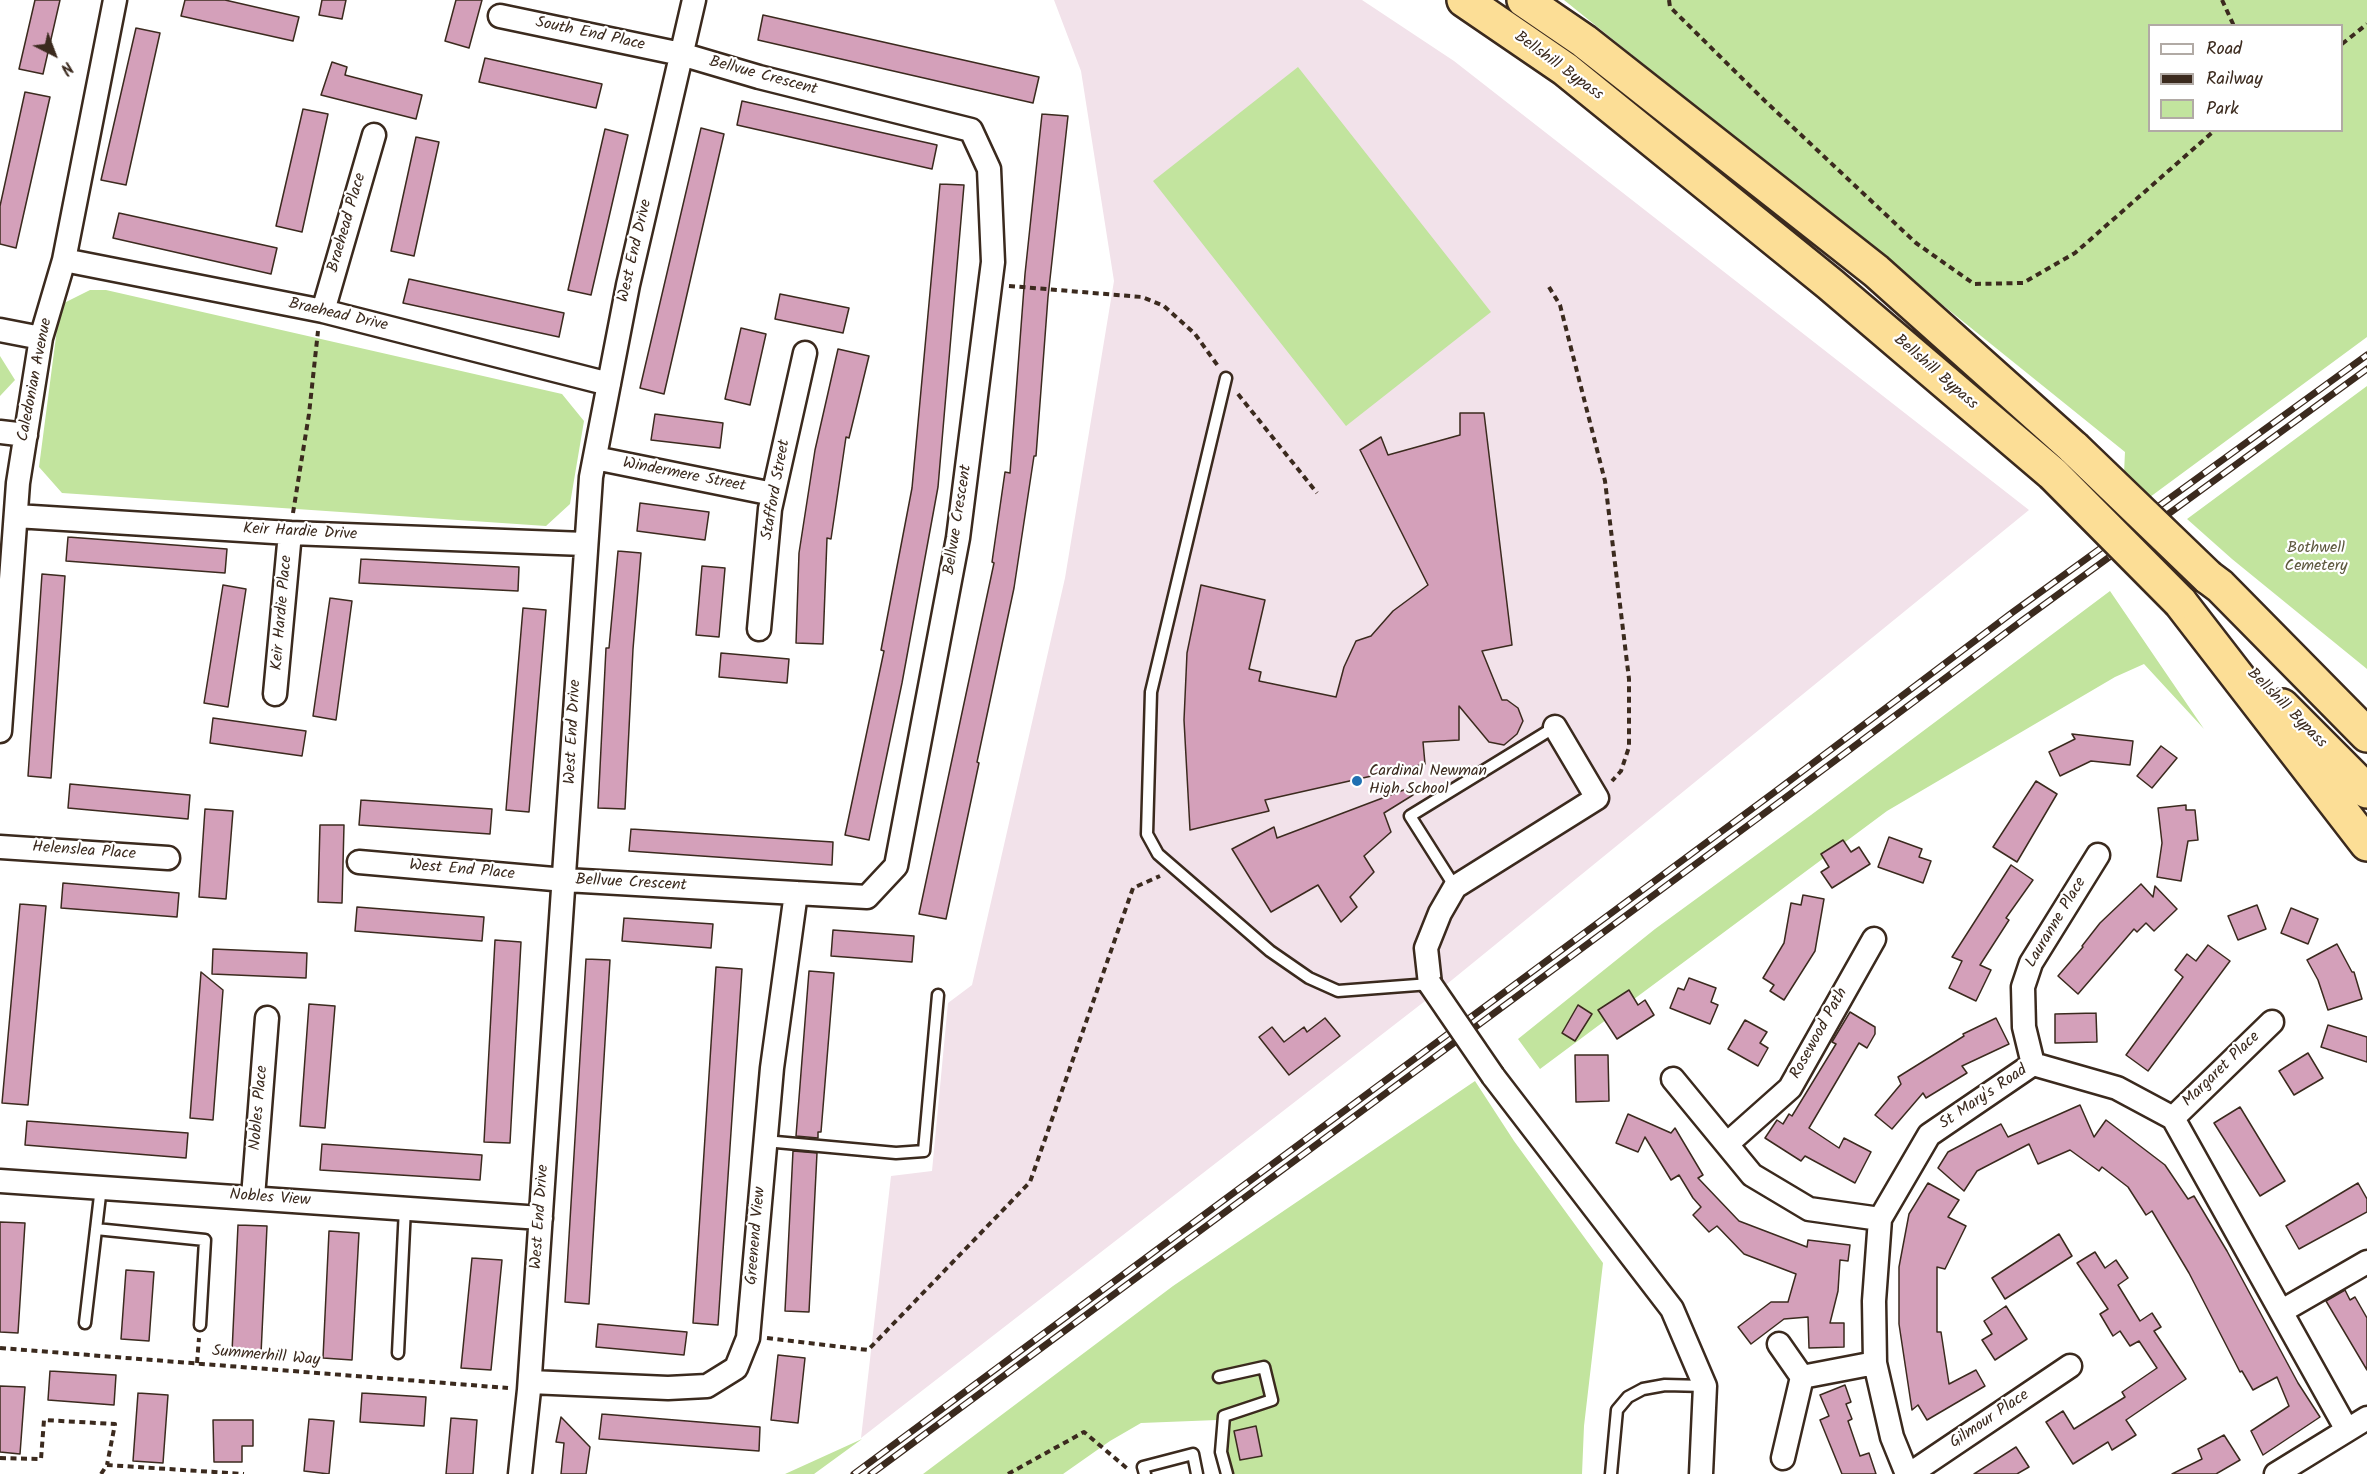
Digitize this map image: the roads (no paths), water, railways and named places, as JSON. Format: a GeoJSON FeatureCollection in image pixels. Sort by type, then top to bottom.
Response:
{"type":"FeatureCollection","features":[{"type":"Feature","properties":{"kind":"highway","name":"Bellshill Bypass"},"geometry":{"type":"LineString","coordinates":[[1464,0],[1565,69],[1830,284],[2053,474],[2367,791]]}},
{"type":"Feature","properties":{"kind":"highway"},"geometry":{"type":"LineString","coordinates":[[1524,0],[1584,41],[1876,271],[2074,448],[2214,581],[2367,735]]}},
{"type":"Feature","properties":{"kind":"highway"},"geometry":{"type":"LineString","coordinates":[[2214,581],[2367,706]]}},
{"type":"Feature","properties":{"kind":"highway"},"geometry":{"type":"LineString","coordinates":[[2180,602],[2367,844]]}},
{"type":"Feature","properties":{"kind":"street","name":"Caledonian Avenue"},"geometry":{"type":"LineString","coordinates":[[0,731],[16,516],[41,338],[64,260],[115,0]]}},
{"type":"Feature","properties":{"kind":"street","name":"West End Drive"},"geometry":{"type":"LineString","coordinates":[[520,1474],[530,1386],[565,880],[585,544],[595,458],[628,285],[694,0]]}},
{"type":"Feature","properties":{"kind":"street","name":"South End Place"},"geometry":{"type":"LineString","coordinates":[[500,16],[681,54]]}},
{"type":"Feature","properties":{"kind":"street","name":"Bellvue Crescent"},"geometry":{"type":"LineString","coordinates":[[565,880],[867,897],[896,866],[958,538],[993,262],[989,169],[971,130],[759,77],[681,54]]}},
{"type":"Feature","properties":{"kind":"street","name":"Braehead Place"},"geometry":{"type":"LineString","coordinates":[[318,310],[374,135]]}},
{"type":"Feature","properties":{"kind":"street","name":"Braehead Drive"},"geometry":{"type":"LineString","coordinates":[[64,260],[318,310],[609,384]]}},
{"type":"Feature","properties":{"kind":"street"},"geometry":{"type":"LineString","coordinates":[[0,330],[41,338]]}},
{"type":"Feature","properties":{"kind":"street","name":"Stafford Street"},"geometry":{"type":"LineString","coordinates":[[759,629],[770,509],[805,352]]}},
{"type":"Feature","properties":{"kind":"street"},"geometry":{"type":"LineString","coordinates":[[0,432],[26,435]]}},
{"type":"Feature","properties":{"kind":"street","name":"Windermere Street"},"geometry":{"type":"LineString","coordinates":[[595,458],[773,494]]}},
{"type":"Feature","properties":{"kind":"street","name":"Keir Hardie Drive"},"geometry":{"type":"LineString","coordinates":[[16,516],[290,533],[585,544]]}},
{"type":"Feature","properties":{"kind":"street","name":"Keir Hardie Place"},"geometry":{"type":"LineString","coordinates":[[275,693],[290,533]]}},
{"type":"Feature","properties":{"kind":"street"},"geometry":{"type":"LineString","coordinates":[[1555,727],[1597,798],[1455,887],[1440,913],[1426,948],[1430,984],[1493,1076],[1672,1309],[1705,1386],[1701,1474]]}},
{"type":"Feature","properties":{"kind":"street","name":"Helenslea Place"},"geometry":{"type":"LineString","coordinates":[[0,847],[168,858]]}},
{"type":"Feature","properties":{"kind":"street","name":"Lauranne Place"},"geometry":{"type":"LineString","coordinates":[[2033,1064],[2024,1027],[2023,987],[2031,963],[2098,855]]}},
{"type":"Feature","properties":{"kind":"street","name":"West End Place"},"geometry":{"type":"LineString","coordinates":[[359,862],[565,880]]}},
{"type":"Feature","properties":{"kind":"street","name":"Greenend View"},"geometry":{"type":"LineString","coordinates":[[530,1386],[668,1388],[707,1386],[736,1368],[748,1338],[771,1068],[796,893]]}},
{"type":"Feature","properties":{"kind":"street","name":"Rosewood Path"},"geometry":{"type":"LineString","coordinates":[[1727,1144],[1790,1088],[1874,939]]}},
{"type":"Feature","properties":{"kind":"street","name":"Nobles Place"},"geometry":{"type":"LineString","coordinates":[[253,1197],[267,1018]]}},
{"type":"Feature","properties":{"kind":"street","name":"Margaret Place"},"geometry":{"type":"LineString","coordinates":[[2173,1118],[2272,1022]]}},
{"type":"Feature","properties":{"kind":"street","name":"St Mary's Road"},"geometry":{"type":"LineString","coordinates":[[1908,1474],[1892,1437],[1875,1363],[1874,1301],[1880,1219],[1929,1135],[2033,1064],[2116,1088],[2173,1118]]}},
{"type":"Feature","properties":{"kind":"street"},"geometry":{"type":"LineString","coordinates":[[1673,1078],[1752,1175],[1809,1209],[1880,1219]]}},
{"type":"Feature","properties":{"kind":"street"},"geometry":{"type":"LineString","coordinates":[[2173,1118],[2347,1430]]}},
{"type":"Feature","properties":{"kind":"street","name":"Nobles View"},"geometry":{"type":"LineString","coordinates":[[0,1181],[541,1218]]}},
{"type":"Feature","properties":{"kind":"street"},"geometry":{"type":"LineString","coordinates":[[2282,1311],[2367,1262]]}},
{"type":"Feature","properties":{"kind":"street"},"geometry":{"type":"LineString","coordinates":[[1779,1344],[1802,1377],[1783,1458]]}},
{"type":"Feature","properties":{"kind":"street"},"geometry":{"type":"LineString","coordinates":[[1802,1377],[1875,1363]]}},
{"type":"Feature","properties":{"kind":"street","name":"Gilmour Place"},"geometry":{"type":"LineString","coordinates":[[1908,1474],[2070,1366]]}},
{"type":"Feature","properties":{"kind":"street"},"geometry":{"type":"LineString","coordinates":[[2276,1474],[2367,1418]]}},
{"type":"Feature","properties":{"kind":"lane"},"geometry":{"type":"LineString","coordinates":[[1226,378],[1151,692],[1147,834],[1158,854],[1270,951],[1309,978],[1338,991],[1430,984]]}},
{"type":"Feature","properties":{"kind":"lane"},"geometry":{"type":"LineString","coordinates":[[1455,887],[1410,816],[1555,727]]}},
{"type":"Feature","properties":{"kind":"lane"},"geometry":{"type":"LineString","coordinates":[[765,1141],[896,1153],[924,1151],[938,996]]}},
{"type":"Feature","properties":{"kind":"lane"},"geometry":{"type":"LineString","coordinates":[[85,1323],[101,1187]]}},
{"type":"Feature","properties":{"kind":"lane"},"geometry":{"type":"LineString","coordinates":[[398,1353],[405,1208]]}},
{"type":"Feature","properties":{"kind":"lane"},"geometry":{"type":"LineString","coordinates":[[96,1229],[205,1240],[200,1325]]}},
{"type":"Feature","properties":{"kind":"lane"},"geometry":{"type":"LineString","coordinates":[[1219,1377],[1264,1367],[1272,1400],[1224,1416],[1221,1452],[1227,1474]]}},
{"type":"Feature","properties":{"kind":"lane"},"geometry":{"type":"LineString","coordinates":[[1611,1474],[1617,1410],[1628,1397],[1643,1389],[1665,1385],[1705,1386]]}},
{"type":"Feature","properties":{"kind":"lane"},"geometry":{"type":"LineString","coordinates":[[1145,1474],[1143,1467],[1193,1454],[1197,1474]]}},
{"type":"Feature","properties":{"kind":"railway"},"geometry":{"type":"LineString","coordinates":[[854,1474],[1776,791],[2013,612],[2367,355]]}},
{"type":"Feature","properties":{"kind":"railway"},"geometry":{"type":"LineString","coordinates":[[871,1474],[2023,620],[2367,369]]}},
{"type":"Feature","properties":{"kind":"place","name":"Cardinal Newman High School"},"geometry":{"type":"Point","coordinates":[1357,781]}},
{"type":"Feature","properties":{"kind":"park label","name":"Bothwell Cemetery"},"geometry":{"type":"Point","coordinates":[2316,558]}}]}
